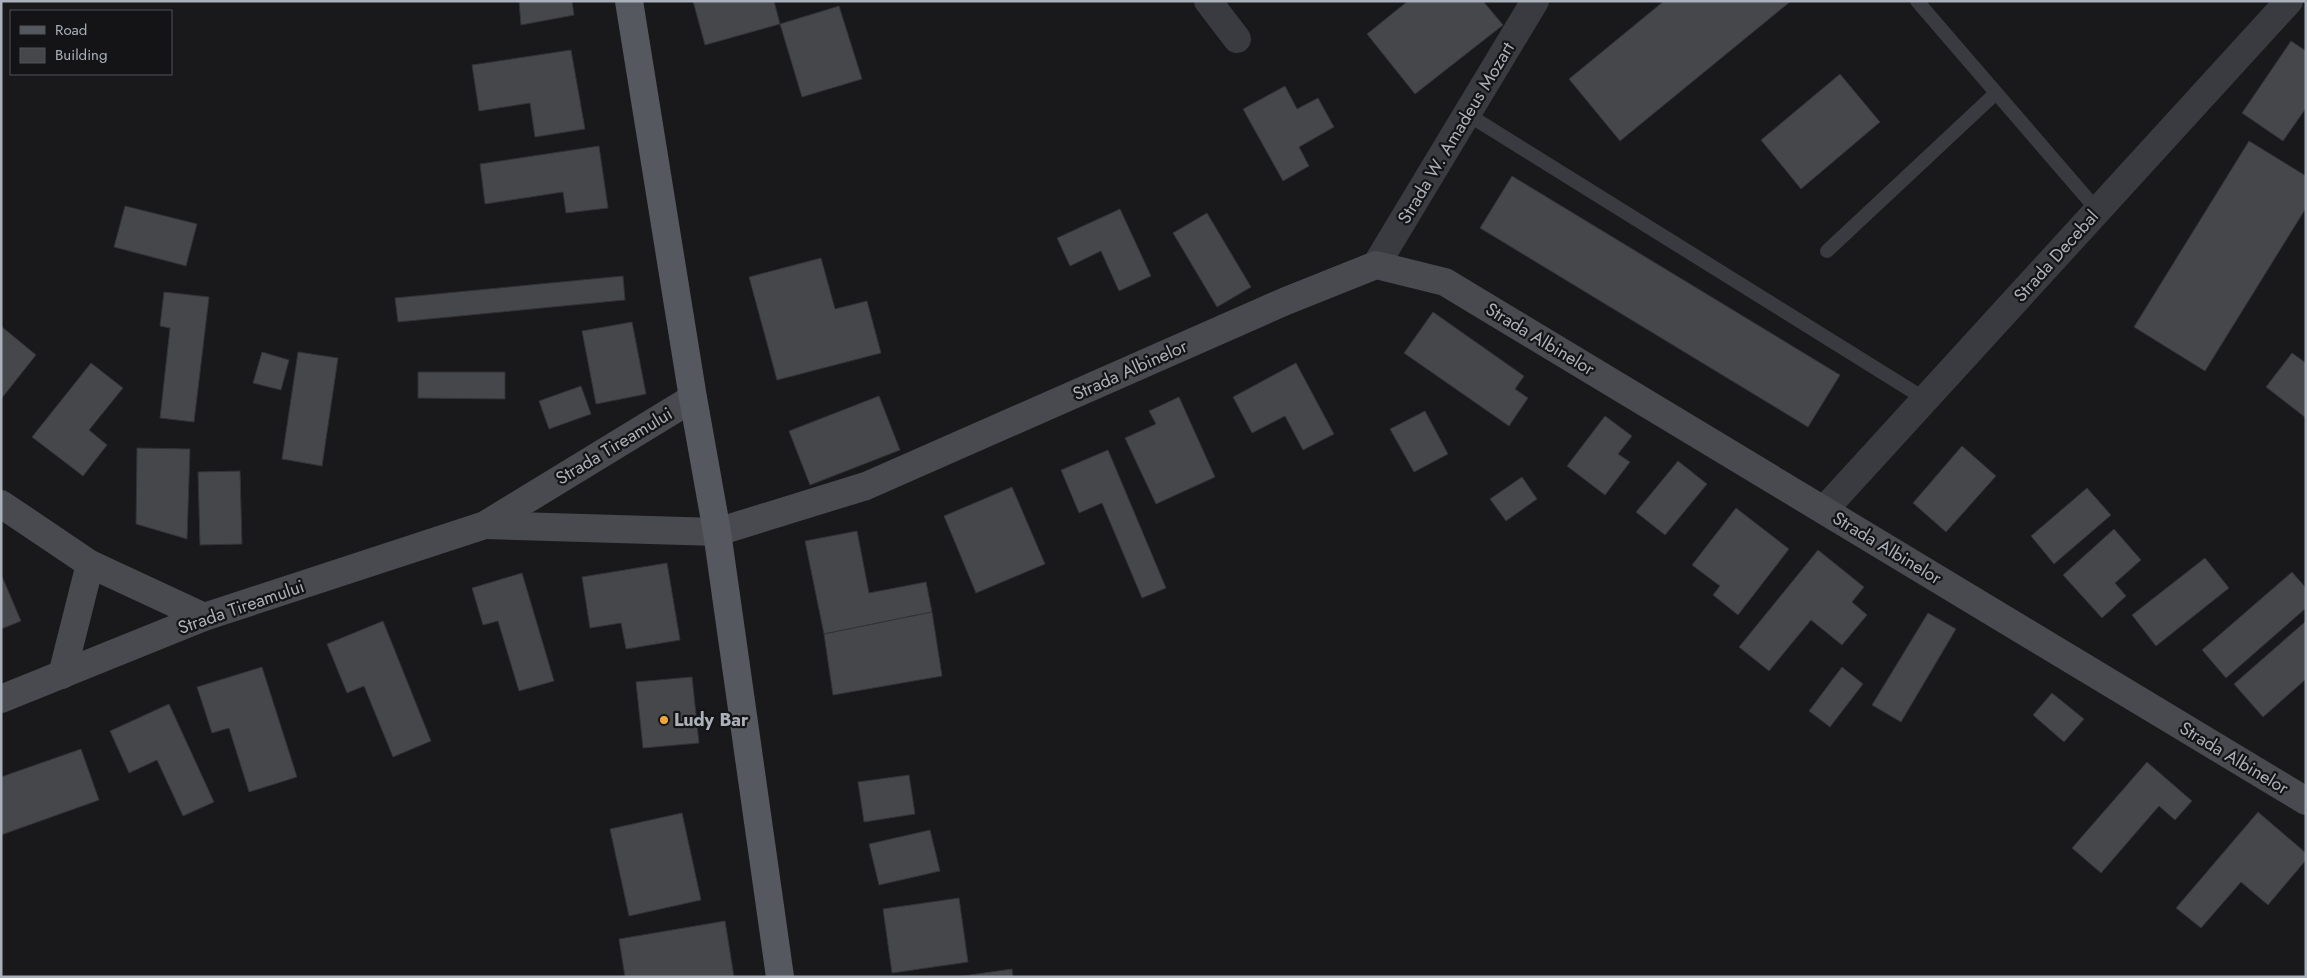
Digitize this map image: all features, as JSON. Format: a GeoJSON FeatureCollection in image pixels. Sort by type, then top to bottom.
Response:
{"type":"FeatureCollection","features":[{"type":"Feature","properties":{"kind":"main road"},"geometry":{"type":"LineString","coordinates":[[629,1],[692,398],[717,532],[780,977]]}},
{"type":"Feature","properties":{"kind":"street"},"geometry":{"type":"LineString","coordinates":[[1208,1],[1237,39]]}},
{"type":"Feature","properties":{"kind":"street","name":"Strada W. Amadeus Mozart"},"geometry":{"type":"LineString","coordinates":[[1376,265],[1535,1]]}},
{"type":"Feature","properties":{"kind":"street","name":"Strada Decebal"},"geometry":{"type":"LineString","coordinates":[[1824,510],[2289,1]]}},
{"type":"Feature","properties":{"kind":"street","name":"Strada Albinelor"},"geometry":{"type":"LineString","coordinates":[[717,532],[866,486],[1286,301],[1376,265],[1445,282],[2306,801]]}},
{"type":"Feature","properties":{"kind":"street","name":"Strada Tireamului"},"geometry":{"type":"LineString","coordinates":[[1,700],[204,617],[485,525],[692,398]]}},
{"type":"Feature","properties":{"kind":"street"},"geometry":{"type":"LineString","coordinates":[[1,504],[90,564],[204,617]]}},
{"type":"Feature","properties":{"kind":"street","name":"Strada Tireamului"},"geometry":{"type":"LineString","coordinates":[[485,525],[717,532]]}},
{"type":"Feature","properties":{"kind":"street"},"geometry":{"type":"LineString","coordinates":[[62,675],[90,564]]}},
{"type":"Feature","properties":{"kind":"lane"},"geometry":{"type":"LineString","coordinates":[[1916,1],[2098,211]]}},
{"type":"Feature","properties":{"kind":"lane"},"geometry":{"type":"LineString","coordinates":[[1827,251],[1996,93]]}},
{"type":"Feature","properties":{"kind":"lane"},"geometry":{"type":"LineString","coordinates":[[1467,114],[1925,399]]}},
{"type":"Feature","properties":{"kind":"building"},"geometry":{"type":"Polygon","coordinates":[[[519,1],[572,1],[574,15],[521,25],[519,1]]]}},
{"type":"Feature","properties":{"kind":"building"},"geometry":{"type":"Polygon","coordinates":[[[693,1],[774,1],[780,24],[705,45],[693,1]]]}},
{"type":"Feature","properties":{"kind":"building"},"geometry":{"type":"Polygon","coordinates":[[[1408,1],[1483,1],[1503,25],[1415,94],[1367,34],[1408,1]]]}},
{"type":"Feature","properties":{"kind":"building"},"geometry":{"type":"Polygon","coordinates":[[[1664,1],[1791,1],[1620,141],[1569,79],[1664,1]]]}},
{"type":"Feature","properties":{"kind":"building"},"geometry":{"type":"Polygon","coordinates":[[[839,6],[862,79],[802,97],[780,24],[839,6]]]}},
{"type":"Feature","properties":{"kind":"building"},"geometry":{"type":"Polygon","coordinates":[[[2291,41],[2306,51],[2306,108],[2283,141],[2242,113],[2291,41]]]}},
{"type":"Feature","properties":{"kind":"building"},"geometry":{"type":"Polygon","coordinates":[[[571,50],[585,129],[535,137],[530,103],[479,111],[472,65],[571,50]]]}},
{"type":"Feature","properties":{"kind":"building"},"geometry":{"type":"Polygon","coordinates":[[[1840,74],[1880,122],[1801,189],[1761,140],[1840,74]]]}},
{"type":"Feature","properties":{"kind":"building"},"geometry":{"type":"Polygon","coordinates":[[[1285,86],[1297,109],[1318,98],[1334,127],[1299,147],[1309,166],[1283,181],[1243,109],[1285,86]]]}},
{"type":"Feature","properties":{"kind":"building"},"geometry":{"type":"Polygon","coordinates":[[[2249,141],[2306,176],[2306,208],[2205,371],[2134,327],[2249,141]]]}},
{"type":"Feature","properties":{"kind":"building"},"geometry":{"type":"Polygon","coordinates":[[[599,146],[608,208],[566,213],[563,192],[485,204],[480,164],[599,146]]]}},
{"type":"Feature","properties":{"kind":"building"},"geometry":{"type":"Polygon","coordinates":[[[1512,176],[1840,375],[1808,427],[1480,228],[1512,176]]]}},
{"type":"Feature","properties":{"kind":"building"},"geometry":{"type":"Polygon","coordinates":[[[125,206],[197,224],[186,266],[114,247],[125,206]]]}},
{"type":"Feature","properties":{"kind":"building"},"geometry":{"type":"Polygon","coordinates":[[[1120,209],[1151,276],[1119,291],[1101,251],[1070,266],[1057,238],[1120,209]]]}},
{"type":"Feature","properties":{"kind":"building"},"geometry":{"type":"Polygon","coordinates":[[[1207,213],[1251,287],[1217,307],[1173,233],[1207,213]]]}},
{"type":"Feature","properties":{"kind":"building"},"geometry":{"type":"Polygon","coordinates":[[[821,258],[835,309],[867,301],[881,353],[777,380],[749,277],[821,258]]]}},
{"type":"Feature","properties":{"kind":"building"},"geometry":{"type":"Polygon","coordinates":[[[623,276],[625,300],[398,322],[395,298],[623,276]]]}},
{"type":"Feature","properties":{"kind":"building"},"geometry":{"type":"Polygon","coordinates":[[[164,292],[209,297],[194,422],[160,418],[170,328],[160,326],[164,292]]]}},
{"type":"Feature","properties":{"kind":"building"},"geometry":{"type":"Polygon","coordinates":[[[1433,312],[1524,376],[1515,389],[1528,398],[1509,426],[1404,353],[1433,312]]]}},
{"type":"Feature","properties":{"kind":"building"},"geometry":{"type":"Polygon","coordinates":[[[632,322],[646,394],[596,404],[582,331],[632,322]]]}},
{"type":"Feature","properties":{"kind":"building"},"geometry":{"type":"Polygon","coordinates":[[[1,326],[36,355],[1,399],[1,326]]]}},
{"type":"Feature","properties":{"kind":"building"},"geometry":{"type":"Polygon","coordinates":[[[262,352],[289,360],[281,390],[253,383],[262,352]]]}},
{"type":"Feature","properties":{"kind":"building"},"geometry":{"type":"Polygon","coordinates":[[[298,352],[338,358],[322,466],[282,459],[298,352]]]}},
{"type":"Feature","properties":{"kind":"building"},"geometry":{"type":"Polygon","coordinates":[[[2292,353],[2306,363],[2306,418],[2266,387],[2292,353]]]}},
{"type":"Feature","properties":{"kind":"building"},"geometry":{"type":"Polygon","coordinates":[[[91,363],[123,388],[89,430],[107,445],[83,476],[32,437],[91,363]]]}},
{"type":"Feature","properties":{"kind":"building"},"geometry":{"type":"Polygon","coordinates":[[[1296,363],[1334,434],[1303,450],[1285,416],[1252,433],[1233,397],[1296,363]]]}},
{"type":"Feature","properties":{"kind":"building"},"geometry":{"type":"Polygon","coordinates":[[[418,372],[505,372],[505,399],[418,398],[418,372]]]}},
{"type":"Feature","properties":{"kind":"building"},"geometry":{"type":"Polygon","coordinates":[[[581,386],[591,414],[549,429],[539,401],[581,386]]]}},
{"type":"Feature","properties":{"kind":"building"},"geometry":{"type":"Polygon","coordinates":[[[879,396],[900,450],[810,485],[789,431],[879,396]]]}},
{"type":"Feature","properties":{"kind":"building"},"geometry":{"type":"Polygon","coordinates":[[[1179,397],[1215,477],[1156,504],[1125,438],[1156,424],[1149,411],[1179,397]]]}},
{"type":"Feature","properties":{"kind":"building"},"geometry":{"type":"Polygon","coordinates":[[[1425,411],[1448,454],[1414,472],[1390,429],[1425,411]]]}},
{"type":"Feature","properties":{"kind":"building"},"geometry":{"type":"Polygon","coordinates":[[[1605,416],[1632,436],[1618,454],[1630,462],[1605,495],[1567,466],[1605,416]]]}},
{"type":"Feature","properties":{"kind":"building"},"geometry":{"type":"Polygon","coordinates":[[[1962,446],[1996,476],[1946,532],[1913,503],[1962,446]]]}},
{"type":"Feature","properties":{"kind":"building"},"geometry":{"type":"Polygon","coordinates":[[[137,448],[190,449],[187,539],[136,524],[137,448]]]}},
{"type":"Feature","properties":{"kind":"building"},"geometry":{"type":"Polygon","coordinates":[[[1108,450],[1166,588],[1142,598],[1102,503],[1079,513],[1061,470],[1108,450]]]}},
{"type":"Feature","properties":{"kind":"building"},"geometry":{"type":"Polygon","coordinates":[[[1678,461],[1707,484],[1665,535],[1636,512],[1678,461]]]}},
{"type":"Feature","properties":{"kind":"building"},"geometry":{"type":"Polygon","coordinates":[[[240,471],[242,544],[200,545],[198,472],[240,471]]]}},
{"type":"Feature","properties":{"kind":"building"},"geometry":{"type":"Polygon","coordinates":[[[1522,477],[1537,499],[1506,521],[1490,499],[1522,477]]]}},
{"type":"Feature","properties":{"kind":"building"},"geometry":{"type":"Polygon","coordinates":[[[1012,487],[1045,564],[976,593],[944,516],[1012,487]]]}},
{"type":"Feature","properties":{"kind":"building"},"geometry":{"type":"Polygon","coordinates":[[[2087,488],[2111,515],[2054,564],[2031,536],[2087,488]]]}},
{"type":"Feature","properties":{"kind":"building"},"geometry":{"type":"Polygon","coordinates":[[[1736,508],[1789,549],[1738,615],[1713,595],[1720,586],[1692,565],[1736,508]]]}},
{"type":"Feature","properties":{"kind":"building"},"geometry":{"type":"Polygon","coordinates":[[[2114,529],[2141,560],[2115,583],[2126,596],[2102,618],[2063,575],[2114,529]]]}},
{"type":"Feature","properties":{"kind":"building"},"geometry":{"type":"Polygon","coordinates":[[[857,531],[869,593],[926,582],[932,612],[824,634],[805,541],[857,531]]]}},
{"type":"Feature","properties":{"kind":"building"},"geometry":{"type":"Polygon","coordinates":[[[1818,550],[1864,587],[1852,602],[1867,615],[1842,645],[1811,620],[1769,671],[1739,647],[1818,550]]]}},
{"type":"Feature","properties":{"kind":"building"},"geometry":{"type":"Polygon","coordinates":[[[2205,558],[2229,588],[2156,646],[2132,615],[2205,558]]]}},
{"type":"Feature","properties":{"kind":"building"},"geometry":{"type":"Polygon","coordinates":[[[667,563],[680,640],[626,649],[621,623],[590,628],[582,577],[667,563]]]}},
{"type":"Feature","properties":{"kind":"building"},"geometry":{"type":"Polygon","coordinates":[[[2292,572],[2306,588],[2306,608],[2226,678],[2202,650],[2292,572]]]}},
{"type":"Feature","properties":{"kind":"building"},"geometry":{"type":"Polygon","coordinates":[[[522,573],[554,681],[519,691],[498,621],[483,625],[472,588],[522,573]]]}},
{"type":"Feature","properties":{"kind":"building"},"geometry":{"type":"Polygon","coordinates":[[[1,574],[21,621],[1,629],[1,574]]]}},
{"type":"Feature","properties":{"kind":"building"},"geometry":{"type":"Polygon","coordinates":[[[932,612],[942,676],[833,695],[824,634],[932,612]]]}},
{"type":"Feature","properties":{"kind":"building"},"geometry":{"type":"Polygon","coordinates":[[[1928,613],[1956,629],[1901,722],[1872,705],[1928,613]]]}},
{"type":"Feature","properties":{"kind":"building"},"geometry":{"type":"Polygon","coordinates":[[[383,621],[431,741],[393,757],[364,686],[347,693],[327,644],[383,621]]]}},
{"type":"Feature","properties":{"kind":"building"},"geometry":{"type":"Polygon","coordinates":[[[2306,621],[2306,679],[2263,717],[2234,684],[2306,621]]]}},
{"type":"Feature","properties":{"kind":"building"},"geometry":{"type":"Polygon","coordinates":[[[262,667],[297,777],[249,792],[229,728],[212,733],[197,687],[262,667]]]}},
{"type":"Feature","properties":{"kind":"building"},"geometry":{"type":"Polygon","coordinates":[[[1842,667],[1863,684],[1830,727],[1809,711],[1842,667]]]}},
{"type":"Feature","properties":{"kind":"building"},"geometry":{"type":"Polygon","coordinates":[[[692,677],[699,743],[643,748],[636,682],[692,677]]]}},
{"type":"Feature","properties":{"kind":"building"},"geometry":{"type":"Polygon","coordinates":[[[2052,693],[2084,719],[2064,742],[2033,715],[2052,693]]]}},
{"type":"Feature","properties":{"kind":"building"},"geometry":{"type":"Polygon","coordinates":[[[169,704],[214,802],[183,816],[157,760],[129,773],[110,731],[169,704]]]}},
{"type":"Feature","properties":{"kind":"building"},"geometry":{"type":"Polygon","coordinates":[[[81,749],[99,800],[1,835],[1,777],[81,749]]]}},
{"type":"Feature","properties":{"kind":"building"},"geometry":{"type":"Polygon","coordinates":[[[2147,762],[2192,801],[2175,820],[2159,806],[2101,873],[2072,848],[2147,762]]]}},
{"type":"Feature","properties":{"kind":"building"},"geometry":{"type":"Polygon","coordinates":[[[909,775],[915,814],[864,822],[858,782],[909,775]]]}},
{"type":"Feature","properties":{"kind":"building"},"geometry":{"type":"Polygon","coordinates":[[[2258,812],[2306,853],[2306,860],[2268,905],[2241,882],[2201,928],[2176,908],[2258,812]]]}},
{"type":"Feature","properties":{"kind":"building"},"geometry":{"type":"Polygon","coordinates":[[[682,813],[701,900],[629,916],[610,829],[682,813]]]}},
{"type":"Feature","properties":{"kind":"building"},"geometry":{"type":"Polygon","coordinates":[[[930,830],[940,871],[879,885],[869,844],[930,830]]]}},
{"type":"Feature","properties":{"kind":"building"},"geometry":{"type":"Polygon","coordinates":[[[959,898],[968,962],[892,973],[883,909],[959,898]]]}},
{"type":"Feature","properties":{"kind":"building"},"geometry":{"type":"Polygon","coordinates":[[[725,921],[734,977],[625,977],[619,939],[725,921]]]}},
{"type":"Feature","properties":{"kind":"building"},"geometry":{"type":"Polygon","coordinates":[[[1012,969],[1013,977],[956,977],[1012,969]]]}},
{"type":"Feature","properties":{"kind":"place","name":"Ludy Bar"},"geometry":{"type":"Point","coordinates":[664,720]}}]}
